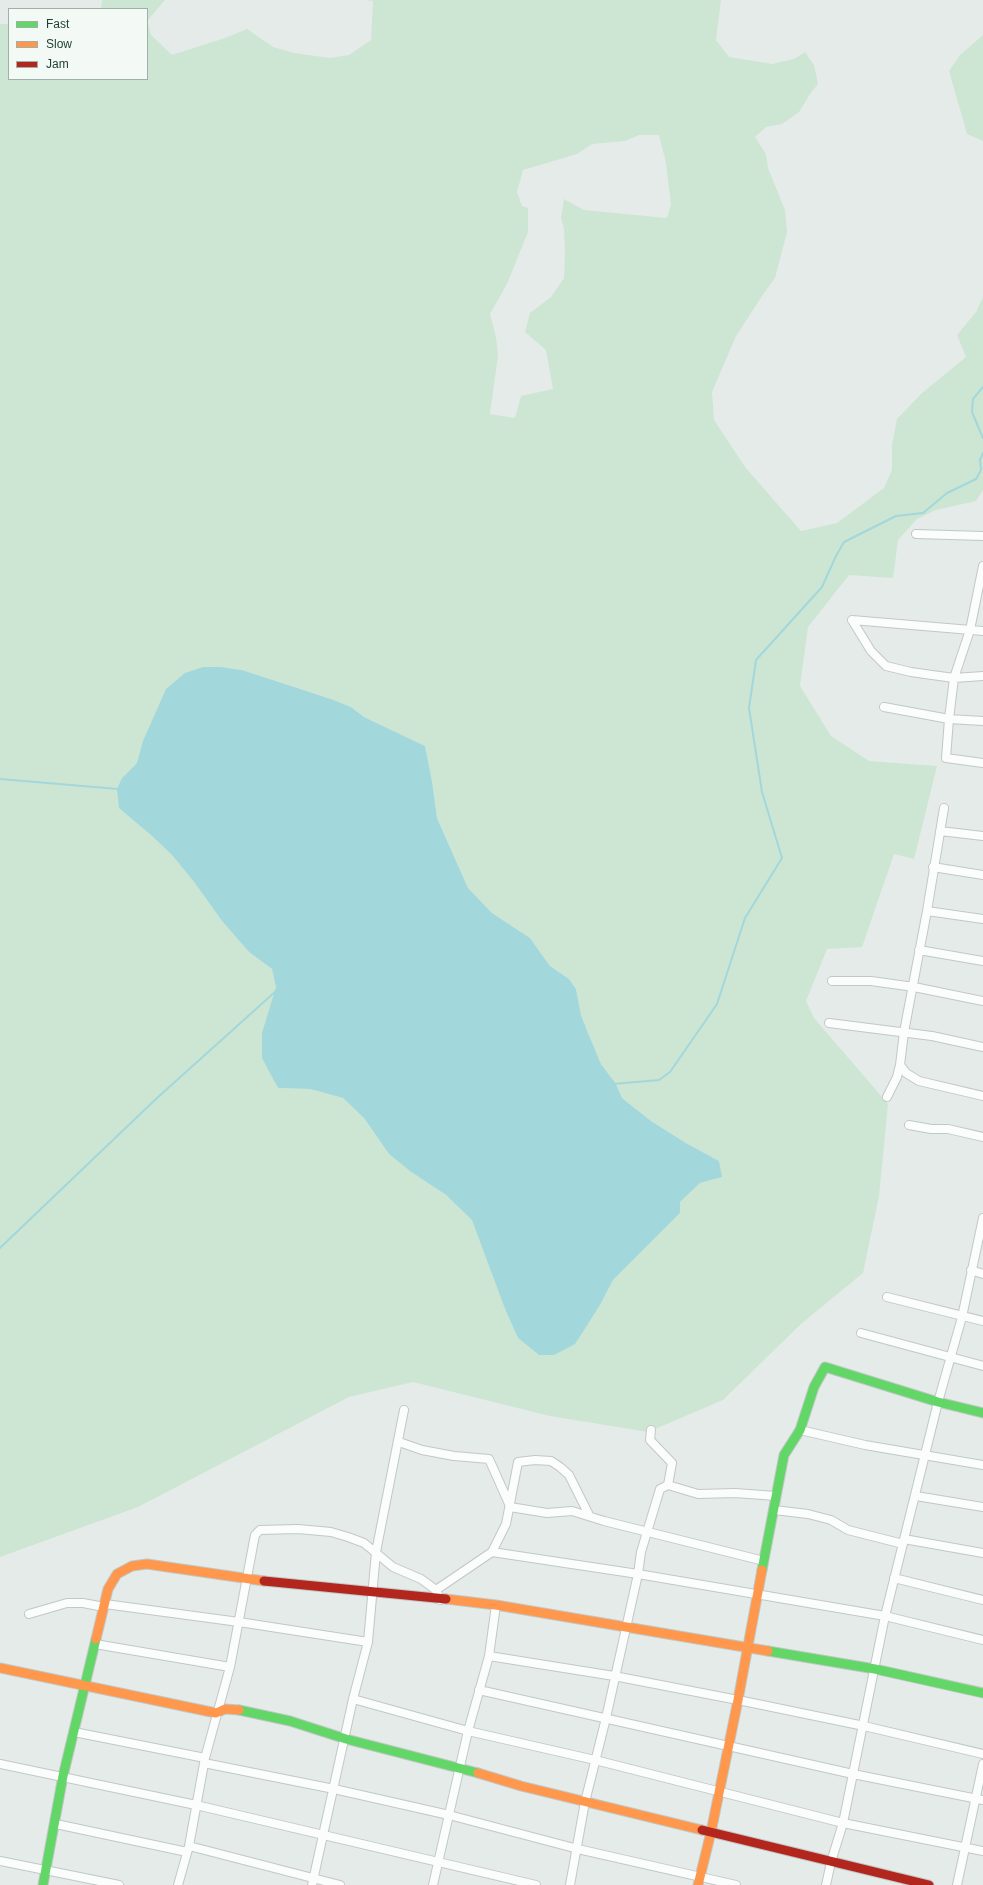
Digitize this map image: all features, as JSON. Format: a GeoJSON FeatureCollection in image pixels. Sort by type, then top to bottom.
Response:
{"type":"FeatureCollection","features":[{"type":"Feature","properties":{"kind":"street"},"geometry":{"type":"LineString","coordinates":[[916,534],[983,536]]}},
{"type":"Feature","properties":{"kind":"street"},"geometry":{"type":"LineString","coordinates":[[983,566],[982,586],[970,630],[954,678],[946,758],[983,763]]}},
{"type":"Feature","properties":{"kind":"street"},"geometry":{"type":"LineString","coordinates":[[983,631],[852,620],[871,651],[886,666],[911,672],[954,678],[983,676]]}},
{"type":"Feature","properties":{"kind":"street"},"geometry":{"type":"LineString","coordinates":[[884,707],[949,719],[983,720]]}},
{"type":"Feature","properties":{"kind":"street"},"geometry":{"type":"LineString","coordinates":[[887,1097],[897,1077],[900,1065],[904,1032],[914,987],[933,866],[944,808]]}},
{"type":"Feature","properties":{"kind":"street"},"geometry":{"type":"LineString","coordinates":[[940,831],[983,836]]}},
{"type":"Feature","properties":{"kind":"street"},"geometry":{"type":"LineString","coordinates":[[933,866],[983,875]]}},
{"type":"Feature","properties":{"kind":"street"},"geometry":{"type":"LineString","coordinates":[[927,911],[983,919]]}},
{"type":"Feature","properties":{"kind":"street"},"geometry":{"type":"LineString","coordinates":[[919,950],[983,961]]}},
{"type":"Feature","properties":{"kind":"street"},"geometry":{"type":"LineString","coordinates":[[832,980],[871,981],[914,987],[983,1001]]}},
{"type":"Feature","properties":{"kind":"street"},"geometry":{"type":"LineString","coordinates":[[828,1023],[932,1036],[983,1047]]}},
{"type":"Feature","properties":{"kind":"street"},"geometry":{"type":"LineString","coordinates":[[900,1065],[906,1073],[919,1081],[983,1096]]}},
{"type":"Feature","properties":{"kind":"street"},"geometry":{"type":"LineString","coordinates":[[909,1125],[931,1130],[948,1129],[983,1137]]}},
{"type":"Feature","properties":{"kind":"street"},"geometry":{"type":"LineString","coordinates":[[826,1885],[831,1862],[843,1823],[864,1726],[885,1616],[916,1496],[938,1402],[962,1317],[971,1270],[983,1222]]}},
{"type":"Feature","properties":{"kind":"street"},"geometry":{"type":"LineString","coordinates":[[971,1270],[983,1274]]}},
{"type":"Feature","properties":{"kind":"street"},"geometry":{"type":"LineString","coordinates":[[887,1297],[962,1317],[983,1321]]}},
{"type":"Feature","properties":{"kind":"street"},"geometry":{"type":"LineString","coordinates":[[861,1333],[983,1366]]}},
{"type":"Feature","properties":{"kind":"street"},"geometry":{"type":"LineString","coordinates":[[699,1881],[711,1832],[749,1647],[756,1595],[784,1455],[800,1430],[814,1388],[825,1367],[938,1402],[983,1412]]}},
{"type":"Feature","properties":{"kind":"street"},"geometry":{"type":"LineString","coordinates":[[313,1881],[346,1739],[353,1699],[368,1642],[376,1552],[404,1410]]}},
{"type":"Feature","properties":{"kind":"street"},"geometry":{"type":"LineString","coordinates":[[651,1430],[650,1440],[672,1463],[668,1485]]}},
{"type":"Feature","properties":{"kind":"street"},"geometry":{"type":"LineString","coordinates":[[800,1430],[865,1445],[925,1454],[983,1466]]}},
{"type":"Feature","properties":{"kind":"street"},"geometry":{"type":"LineString","coordinates":[[398,1442],[422,1450],[442,1454],[489,1459],[510,1507]]}},
{"type":"Feature","properties":{"kind":"street"},"geometry":{"type":"LineString","coordinates":[[436,1590],[492,1552],[506,1524],[518,1462],[535,1460],[551,1461],[569,1476],[589,1515]]}},
{"type":"Feature","properties":{"kind":"street"},"geometry":{"type":"LineString","coordinates":[[570,1885],[578,1849],[585,1802],[606,1718],[624,1628],[638,1574],[641,1552],[660,1489],[668,1485],[698,1494],[735,1493],[776,1496]]}},
{"type":"Feature","properties":{"kind":"street"},"geometry":{"type":"LineString","coordinates":[[916,1496],[983,1507]]}},
{"type":"Feature","properties":{"kind":"street"},"geometry":{"type":"LineString","coordinates":[[510,1507],[547,1513],[572,1511],[589,1515],[604,1521],[764,1561]]}},
{"type":"Feature","properties":{"kind":"street"},"geometry":{"type":"LineString","coordinates":[[774,1510],[808,1514],[832,1520],[848,1530],[904,1542],[983,1553]]}},
{"type":"Feature","properties":{"kind":"street"},"geometry":{"type":"LineString","coordinates":[[178,1885],[188,1849],[204,1761],[216,1713],[230,1667],[255,1535],[260,1530],[298,1529],[331,1532],[364,1543],[392,1567],[421,1578],[436,1590],[440,1600]]}},
{"type":"Feature","properties":{"kind":"street"},"geometry":{"type":"LineString","coordinates":[[492,1552],[638,1574],[885,1616],[983,1640]]}},
{"type":"Feature","properties":{"kind":"street"},"geometry":{"type":"LineString","coordinates":[[43,1885],[56,1824],[63,1776],[108,1589],[117,1574],[132,1566],[147,1564],[294,1585],[373,1590],[440,1600],[496,1606],[875,1669],[983,1693]]}},
{"type":"Feature","properties":{"kind":"street"},"geometry":{"type":"LineString","coordinates":[[894,1578],[983,1600]]}},
{"type":"Feature","properties":{"kind":"street"},"geometry":{"type":"LineString","coordinates":[[29,1614],[66,1603],[83,1603],[239,1622],[368,1642]]}},
{"type":"Feature","properties":{"kind":"street"},"geometry":{"type":"LineString","coordinates":[[433,1885],[468,1731],[489,1656],[496,1606]]}},
{"type":"Feature","properties":{"kind":"street"},"geometry":{"type":"LineString","coordinates":[[95,1644],[230,1667]]}},
{"type":"Feature","properties":{"kind":"street"},"geometry":{"type":"LineString","coordinates":[[489,1656],[614,1676],[738,1700],[864,1726],[983,1754]]}},
{"type":"Feature","properties":{"kind":"street"},"geometry":{"type":"LineString","coordinates":[[0,1668],[216,1713],[225,1708],[290,1721],[346,1739],[460,1768],[521,1786],[929,1885]]}},
{"type":"Feature","properties":{"kind":"street"},"geometry":{"type":"LineString","coordinates":[[479,1690],[853,1774],[979,1799]]}},
{"type":"Feature","properties":{"kind":"street"},"geometry":{"type":"LineString","coordinates":[[353,1699],[468,1731],[595,1760],[843,1823],[983,1851]]}},
{"type":"Feature","properties":{"kind":"street"},"geometry":{"type":"LineString","coordinates":[[74,1732],[449,1815],[699,1881],[736,1885]]}},
{"type":"Feature","properties":{"kind":"street"},"geometry":{"type":"LineString","coordinates":[[0,1764],[196,1805],[536,1885]]}},
{"type":"Feature","properties":{"kind":"street"},"geometry":{"type":"LineString","coordinates":[[958,1885],[966,1847],[979,1799],[983,1764]]}},
{"type":"Feature","properties":{"kind":"street"},"geometry":{"type":"LineString","coordinates":[[56,1824],[188,1849],[313,1881],[340,1885]]}},
{"type":"Feature","properties":{"kind":"street"},"geometry":{"type":"LineString","coordinates":[[0,1861],[119,1885]]}},
{"type":"Feature","properties":{"kind":"green space"},"geometry":{"type":"Polygon","coordinates":[[[102,0],[165,0],[148,20],[148,8],[101,8],[102,0]]]}},
{"type":"Feature","properties":{"kind":"green space"},"geometry":{"type":"Polygon","coordinates":[[[365,0],[721,0],[716,40],[729,57],[772,64],[794,59],[805,52],[814,65],[818,84],[799,112],[782,124],[766,127],[755,137],[766,154],[768,168],[785,210],[787,232],[775,278],[736,336],[712,392],[714,420],[745,467],[801,531],[837,523],[884,488],[892,470],[892,445],[897,419],[922,393],[966,357],[957,335],[976,312],[983,297],[983,490],[976,501],[936,510],[917,519],[898,540],[893,578],[849,575],[808,627],[800,686],[831,736],[869,761],[937,766],[914,859],[894,854],[862,947],[827,949],[806,1001],[814,1018],[888,1104],[879,1196],[863,1273],[801,1324],[723,1400],[648,1432],[550,1416],[413,1382],[349,1397],[138,1507],[0,1557],[0,24],[8,24],[8,80],[148,80],[148,24],[151,35],[172,55],[225,38],[247,29],[273,47],[294,53],[330,58],[349,55],[371,40],[373,1],[365,0]],[[639,135],[625,141],[592,144],[577,154],[523,170],[517,192],[522,206],[528,208],[528,232],[507,284],[490,314],[496,337],[498,355],[490,414],[515,418],[521,396],[553,389],[546,350],[525,332],[530,313],[551,297],[564,278],[564,229],[561,218],[564,199],[584,210],[667,218],[671,205],[666,163],[659,135],[639,135]],[[203,667],[137,763],[122,778],[151,835],[172,855],[194,882],[222,921],[249,952],[272,969],[276,987],[272,1002],[277,1088],[310,1089],[343,1098],[364,1118],[389,1154],[446,1195],[473,1220],[505,1309],[518,1338],[539,1355],[554,1355],[600,1305],[613,1280],[680,1213],[680,1202],[700,1183],[721,1177],[719,1161],[686,1143],[651,1121],[622,1098],[616,1084],[601,1064],[581,1015],[576,989],[569,979],[550,966],[530,938],[492,913],[468,888],[437,818],[425,746],[364,717],[351,707],[331,699],[242,670],[221,667],[203,667]]]}},
{"type":"Feature","properties":{"kind":"green space"},"geometry":{"type":"Polygon","coordinates":[[[983,35],[983,141],[967,134],[949,71],[960,55],[983,35]]]}},
{"type":"Feature","properties":{"kind":"water"},"geometry":{"type":"Polygon","coordinates":[[[203,667],[221,667],[242,670],[331,699],[351,707],[364,717],[425,746],[437,818],[468,888],[492,913],[530,938],[550,966],[569,979],[576,989],[581,1015],[601,1064],[616,1084],[622,1098],[651,1121],[686,1143],[719,1161],[722,1177],[700,1183],[680,1202],[680,1213],[613,1280],[600,1305],[575,1344],[554,1355],[539,1355],[518,1338],[505,1309],[472,1220],[446,1195],[410,1171],[389,1154],[364,1118],[343,1098],[310,1089],[278,1088],[262,1058],[262,1033],[276,987],[272,969],[249,952],[222,921],[194,882],[172,855],[119,808],[117,789],[122,778],[137,763],[143,741],[166,689],[185,673],[203,667]]]}},
{"type":"Feature","properties":{"kind":"waterway"},"geometry":{"type":"LineString","coordinates":[[983,387],[973,399],[972,412],[983,438]]}},
{"type":"Feature","properties":{"kind":"waterway"},"geometry":{"type":"LineString","coordinates":[[613,1084],[659,1080],[670,1072],[717,1004],[745,918],[782,858],[762,792],[749,708],[756,660],[822,587],[844,542],[896,516],[923,513],[947,493],[976,479],[981,470],[980,460],[983,453]]}},
{"type":"Feature","properties":{"kind":"waterway"},"geometry":{"type":"LineString","coordinates":[[0,779],[118,789]]}},
{"type":"Feature","properties":{"kind":"waterway"},"geometry":{"type":"LineString","coordinates":[[0,1248],[157,1098],[276,991]]}},
{"type":"Feature","properties":{"kind":"traffic: fast"},"geometry":{"type":"LineString","coordinates":[[762,1570],[784,1455],[800,1430],[814,1387],[825,1367],[938,1402],[983,1413]]}},
{"type":"Feature","properties":{"kind":"traffic: fast"},"geometry":{"type":"LineString","coordinates":[[43,1885],[63,1776],[96,1639]]}},
{"type":"Feature","properties":{"kind":"traffic: fast"},"geometry":{"type":"LineString","coordinates":[[768,1651],[875,1669],[983,1693]]}},
{"type":"Feature","properties":{"kind":"traffic: fast"},"geometry":{"type":"LineString","coordinates":[[239,1710],[290,1721],[346,1739],[478,1773]]}},
{"type":"Feature","properties":{"kind":"traffic: slow"},"geometry":{"type":"LineString","coordinates":[[96,1639],[108,1589],[117,1574],[132,1566],[147,1564],[264,1581]]}},
{"type":"Feature","properties":{"kind":"traffic: slow"},"geometry":{"type":"LineString","coordinates":[[698,1885],[711,1832],[738,1700],[762,1570]]}},
{"type":"Feature","properties":{"kind":"traffic: slow"},"geometry":{"type":"LineString","coordinates":[[446,1599],[496,1605],[768,1651]]}},
{"type":"Feature","properties":{"kind":"traffic: slow"},"geometry":{"type":"LineString","coordinates":[[0,1668],[216,1713],[225,1709],[239,1710]]}},
{"type":"Feature","properties":{"kind":"traffic: slow"},"geometry":{"type":"LineString","coordinates":[[478,1773],[521,1786],[702,1830]]}},
{"type":"Feature","properties":{"kind":"traffic: jam"},"geometry":{"type":"LineString","coordinates":[[264,1581],[446,1599]]}},
{"type":"Feature","properties":{"kind":"traffic: jam"},"geometry":{"type":"LineString","coordinates":[[702,1830],[929,1885]]}}]}
